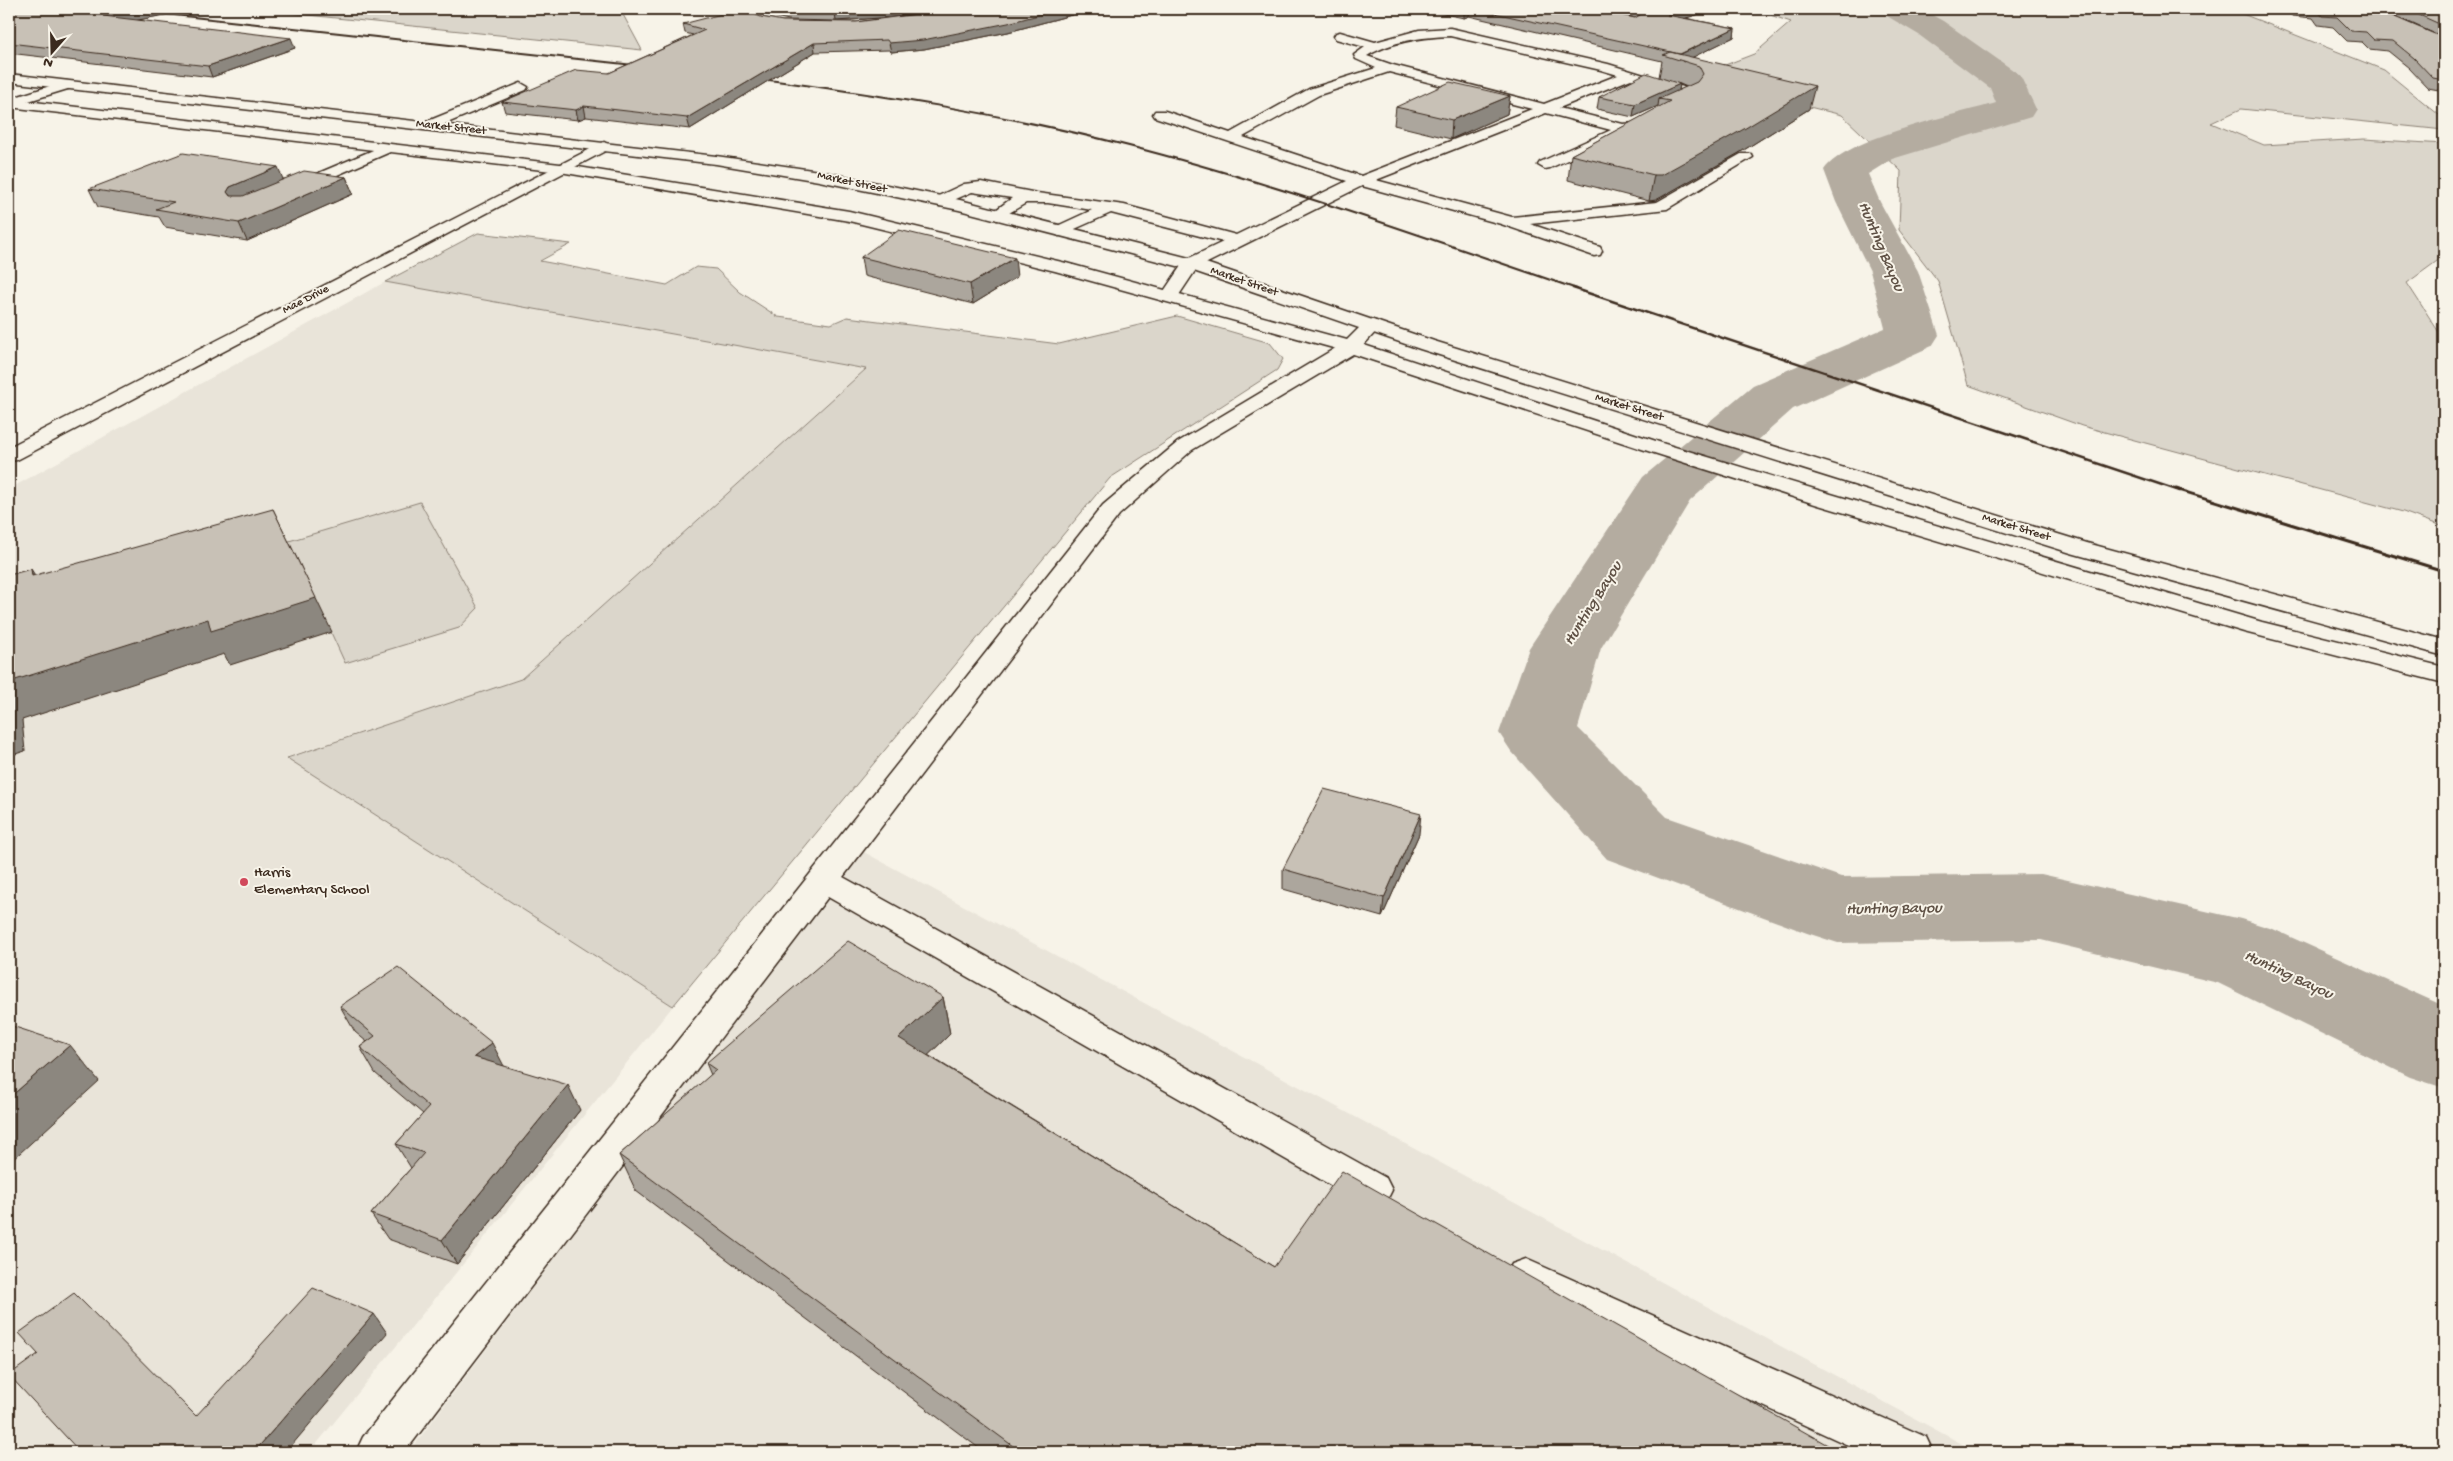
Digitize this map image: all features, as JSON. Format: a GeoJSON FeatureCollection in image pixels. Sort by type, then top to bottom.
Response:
{"type":"FeatureCollection","features":[{"type":"Feature","properties":{"kind":"main road"},"geometry":{"type":"LineString","coordinates":[[1625,129],[1388,68],[1362,59],[1360,55],[1375,46],[1428,32],[1450,32],[1604,68],[1688,93],[1690,97],[1686,101],[1660,113]]}},
{"type":"Feature","properties":{"kind":"main road"},"geometry":{"type":"LineString","coordinates":[[1340,36],[1375,46]]}},
{"type":"Feature","properties":{"kind":"main road"},"geometry":{"type":"LineString","coordinates":[[1231,138],[1314,92],[1388,68]]}},
{"type":"Feature","properties":{"kind":"main road"},"geometry":{"type":"LineString","coordinates":[[1169,297],[1191,264],[1238,240],[1361,181],[1628,76]]}},
{"type":"Feature","properties":{"kind":"main road","name":"Market Street"},"geometry":{"type":"LineString","coordinates":[[9,78],[716,160],[819,176],[940,201],[1191,264],[1427,345],[2079,548],[2444,648]]}},
{"type":"Feature","properties":{"kind":"main road"},"geometry":{"type":"LineString","coordinates":[[9,103],[66,85]]}},
{"type":"Feature","properties":{"kind":"main road"},"geometry":{"type":"LineString","coordinates":[[428,126],[521,87]]}},
{"type":"Feature","properties":{"kind":"main road","name":"Market Street"},"geometry":{"type":"LineString","coordinates":[[9,103],[560,168],[849,216],[1060,267],[1351,347],[1658,448],[1823,499],[2253,627],[2444,675]]}},
{"type":"Feature","properties":{"kind":"main road"},"geometry":{"type":"LineString","coordinates":[[244,130],[293,111]]}},
{"type":"Feature","properties":{"kind":"main road"},"geometry":{"type":"LineString","coordinates":[[1160,114],[1361,181],[1507,221],[1594,251]]}},
{"type":"Feature","properties":{"kind":"main road"},"geometry":{"type":"LineString","coordinates":[[1545,165],[1642,121]]}},
{"type":"Feature","properties":{"kind":"main road","name":"Mae Drive"},"geometry":{"type":"LineString","coordinates":[[9,455],[604,146]]}},
{"type":"Feature","properties":{"kind":"main road"},"geometry":{"type":"LineString","coordinates":[[279,194],[385,148]]}},
{"type":"Feature","properties":{"kind":"main road"},"geometry":{"type":"LineString","coordinates":[[1507,221],[1661,206],[1746,157]]}},
{"type":"Feature","properties":{"kind":"main road"},"geometry":{"type":"LineString","coordinates":[[940,201],[969,187],[981,187],[1108,208],[1238,240]]}},
{"type":"Feature","properties":{"kind":"main road"},"geometry":{"type":"LineString","coordinates":[[997,215],[1022,198],[1033,197]]}},
{"type":"Feature","properties":{"kind":"main road"},"geometry":{"type":"LineString","coordinates":[[1059,230],[1108,208]]}},
{"type":"Feature","properties":{"kind":"main road"},"geometry":{"type":"LineString","coordinates":[[378,1452],[1110,510],[1185,446],[1351,347],[1372,326]]}},
{"type":"Feature","properties":{"kind":"main road"},"geometry":{"type":"LineString","coordinates":[[824,880],[1402,1207]]}},
{"type":"Feature","properties":{"kind":"main road"},"geometry":{"type":"LineString","coordinates":[[1496,1260],[1540,1285],[1911,1452]]}},
{"type":"Feature","properties":{"kind":"shaded area"},"geometry":{"type":"Polygon","coordinates":[[[277,9],[620,9],[642,50],[269,11],[277,9]]]}},
{"type":"Feature","properties":{"kind":"shaded area"},"geometry":{"type":"Polygon","coordinates":[[[1752,9],[2230,9],[2384,70],[2444,119],[2444,130],[2241,109],[2211,123],[2264,145],[2364,139],[2444,144],[2444,256],[2407,283],[2444,340],[2444,527],[2403,512],[2082,426],[1968,385],[1938,281],[1899,230],[1901,171],[1842,115],[1691,78],[1754,54],[1791,22],[1752,9]]]}},
{"type":"Feature","properties":{"kind":"shaded area"},"geometry":{"type":"Polygon","coordinates":[[[478,233],[571,244],[540,261],[667,285],[696,267],[716,269],[740,292],[778,317],[831,324],[847,317],[1059,344],[1177,316],[1270,343],[1283,359],[1277,370],[1110,478],[673,1006],[287,758],[521,679],[866,369],[385,282],[478,233]]]}},
{"type":"Feature","properties":{"kind":"shaded area","name":"Harris Elementary School"},"geometry":{"type":"Polygon","coordinates":[[[385,282],[866,369],[521,679],[287,757],[673,1006],[310,1452],[9,1452],[9,489],[385,282]]]}},
{"type":"Feature","properties":{"kind":"shaded area"},"geometry":{"type":"Polygon","coordinates":[[[420,502],[478,608],[459,628],[345,663],[289,541],[420,502]]]}},
{"type":"Feature","properties":{"kind":"shaded area"},"geometry":{"type":"Polygon","coordinates":[[[862,851],[1977,1452],[409,1452],[862,851]]]}},
{"type":"Feature","properties":{"kind":"building"},"geometry":{"type":"Polygon","coordinates":[[[9,9],[143,9],[103,16],[291,38],[208,66],[9,43],[9,9]]]}},
{"type":"Feature","properties":{"kind":"building"},"geometry":{"type":"Polygon","coordinates":[[[741,9],[761,17],[783,21],[856,22],[941,9],[1061,9],[1008,23],[923,40],[889,43],[887,40],[814,43],[687,118],[584,106],[576,110],[502,102],[576,70],[609,73],[705,30],[683,24],[741,9]]]}},
{"type":"Feature","properties":{"kind":"building"},"geometry":{"type":"Polygon","coordinates":[[[777,9],[884,9],[835,12],[777,9]]]}},
{"type":"Feature","properties":{"kind":"building"},"geometry":{"type":"Polygon","coordinates":[[[1476,9],[1591,9],[1635,18],[1643,13],[1640,9],[1689,9],[1667,15],[1735,28],[1680,54],[1476,9]]]}},
{"type":"Feature","properties":{"kind":"building"},"geometry":{"type":"Polygon","coordinates":[[[2317,9],[2376,9],[2444,38],[2444,80],[2433,78],[2414,58],[2393,41],[2374,40],[2366,32],[2351,31],[2337,17],[2322,16],[2317,9]]]}},
{"type":"Feature","properties":{"kind":"building"},"geometry":{"type":"Polygon","coordinates":[[[2406,9],[2444,9],[2444,26],[2406,9]]]}},
{"type":"Feature","properties":{"kind":"building"},"geometry":{"type":"Polygon","coordinates":[[[1670,52],[1815,86],[1744,129],[1661,175],[1654,175],[1571,155],[1670,101],[1659,99],[1697,82],[1703,74],[1699,66],[1663,55],[1670,52]]]}},
{"type":"Feature","properties":{"kind":"building"},"geometry":{"type":"Polygon","coordinates":[[[1646,73],[1680,84],[1635,104],[1599,97],[1646,73]]]}},
{"type":"Feature","properties":{"kind":"building"},"geometry":{"type":"Polygon","coordinates":[[[1450,82],[1510,96],[1452,120],[1396,107],[1450,82]]]}},
{"type":"Feature","properties":{"kind":"building"},"geometry":{"type":"Polygon","coordinates":[[[183,153],[278,167],[230,187],[227,192],[230,196],[243,196],[304,171],[346,177],[239,223],[156,209],[174,202],[89,189],[183,153]]]}},
{"type":"Feature","properties":{"kind":"building"},"geometry":{"type":"Polygon","coordinates":[[[899,230],[1015,258],[970,284],[861,257],[899,230]]]}},
{"type":"Feature","properties":{"kind":"building"},"geometry":{"type":"Polygon","coordinates":[[[273,509],[316,598],[211,631],[208,619],[9,682],[9,575],[31,569],[32,576],[273,509]]]}},
{"type":"Feature","properties":{"kind":"building"},"geometry":{"type":"Polygon","coordinates":[[[1324,789],[1421,814],[1384,898],[1283,869],[1324,789]]]}},
{"type":"Feature","properties":{"kind":"building"},"geometry":{"type":"Polygon","coordinates":[[[848,941],[943,997],[899,1038],[1274,1267],[1342,1171],[1840,1452],[1021,1452],[619,1155],[716,1070],[706,1063],[848,941]]]}},
{"type":"Feature","properties":{"kind":"building"},"geometry":{"type":"Polygon","coordinates":[[[398,967],[492,1043],[474,1057],[568,1085],[442,1240],[371,1214],[424,1153],[396,1144],[429,1107],[360,1047],[375,1036],[340,1006],[398,967]]]}},
{"type":"Feature","properties":{"kind":"building"},"geometry":{"type":"Polygon","coordinates":[[[9,1025],[70,1045],[9,1098],[9,1025]]]}},
{"type":"Feature","properties":{"kind":"building"},"geometry":{"type":"Polygon","coordinates":[[[313,1288],[374,1314],[254,1452],[80,1452],[9,1375],[38,1354],[19,1333],[74,1293],[196,1416],[313,1288]]]}},
{"type":"Feature","properties":{"kind":"building"},"geometry":{"type":"Polygon","coordinates":[[[1907,1448],[1915,1452],[1906,1452],[1907,1448]]]}},
{"type":"Feature","properties":{"kind":"waterway","name":"Hunting Bayou"},"geometry":{"type":"LineString","coordinates":[[1898,9],[1931,28],[2007,83],[2017,109],[1878,150],[1845,170],[1858,202],[1894,271],[1913,335],[1773,397],[1665,490],[1565,648],[1538,733],[1637,838],[1838,910],[2041,907],[2241,954],[2444,1049]]}},
{"type":"Feature","properties":{"kind":"railway"},"geometry":{"type":"LineString","coordinates":[[156,13],[643,66]]}},
{"type":"Feature","properties":{"kind":"railway"},"geometry":{"type":"LineString","coordinates":[[755,78],[943,106],[1036,124],[1129,146],[1299,195],[1577,289]]}},
{"type":"Feature","properties":{"kind":"railway"},"geometry":{"type":"LineString","coordinates":[[1573,288],[2180,491]]}},
{"type":"Feature","properties":{"kind":"railway"},"geometry":{"type":"LineString","coordinates":[[2176,489],[2444,571]]}},
{"type":"Feature","properties":{"kind":"place","name":"Harris Elementary School"},"geometry":{"type":"Point","coordinates":[244,882]}}]}
